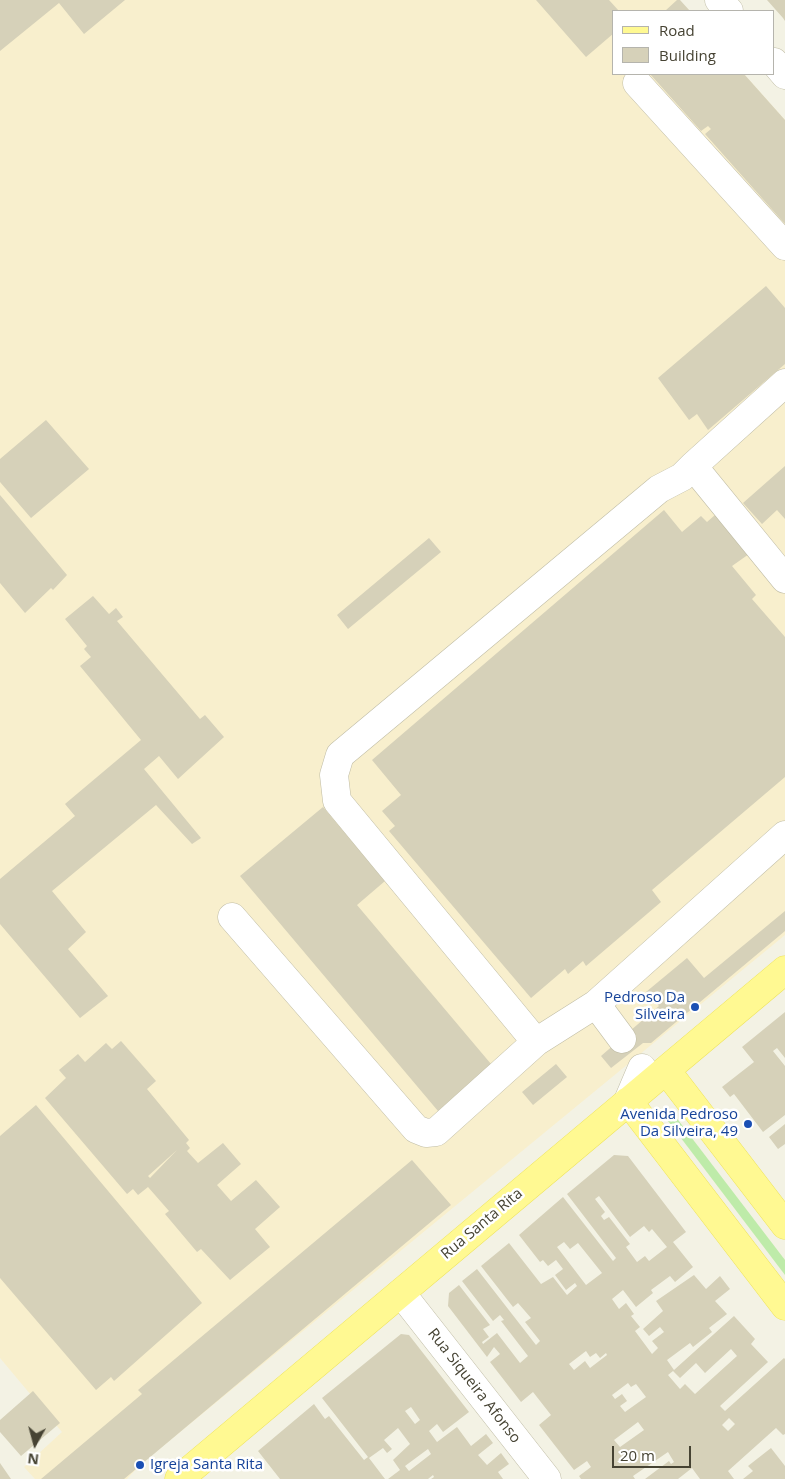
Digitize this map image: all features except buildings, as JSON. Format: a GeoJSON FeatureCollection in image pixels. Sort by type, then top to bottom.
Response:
{"type":"FeatureCollection","features":[{"type":"Feature","properties":{"kind":"main road","name":"Rua Santa Rita"},"geometry":{"type":"LineString","coordinates":[[179,1479],[628,1101],[640,1057],[785,970]]}},
{"type":"Feature","properties":{"kind":"main road"},"geometry":{"type":"LineString","coordinates":[[640,1057],[785,1224]]}},
{"type":"Feature","properties":{"kind":"main road"},"geometry":{"type":"LineString","coordinates":[[628,1101],[785,1306]]}},
{"type":"Feature","properties":{"kind":"street"},"geometry":{"type":"LineString","coordinates":[[719,0],[728,10]]}},
{"type":"Feature","properties":{"kind":"street"},"geometry":{"type":"LineString","coordinates":[[775,63],[785,75]]}},
{"type":"Feature","properties":{"kind":"street"},"geometry":{"type":"LineString","coordinates":[[637,83],[785,246]]}},
{"type":"Feature","properties":{"kind":"street"},"geometry":{"type":"LineString","coordinates":[[536,1042],[338,801],[334,775],[340,755],[659,489],[682,477],[785,383]]}},
{"type":"Feature","properties":{"kind":"street"},"geometry":{"type":"LineString","coordinates":[[693,466],[785,579]]}},
{"type":"Feature","properties":{"kind":"street"},"geometry":{"type":"LineString","coordinates":[[232,917],[416,1129],[426,1133],[436,1132],[536,1042],[596,1004],[785,835]]}},
{"type":"Feature","properties":{"kind":"street"},"geometry":{"type":"LineString","coordinates":[[596,1004],[640,1057]]}},
{"type":"Feature","properties":{"kind":"street","name":"Rua Siqueira Afonso"},"geometry":{"type":"LineString","coordinates":[[401,1293],[547,1479]]}},
{"type":"Feature","properties":{"kind":"shaded area"},"geometry":{"type":"Polygon","coordinates":[[[38,0],[678,0],[687,10],[612,10],[612,75],[745,75],[785,120],[785,935],[140,1465],[127,1479],[35,1479],[24,1467],[62,1432],[0,1358],[0,32],[38,0]]]}},
{"type":"Feature","properties":{"kind":"green space"},"geometry":{"type":"Polygon","coordinates":[[[672,1112],[785,1260],[785,1275],[665,1117],[672,1112]]]}},
{"type":"Feature","properties":{"kind":"place","name":"Pedroso Da Silveira"},"geometry":{"type":"Point","coordinates":[695,1007]}},
{"type":"Feature","properties":{"kind":"place","name":"Avenida Pedroso Da Silveira, 49"},"geometry":{"type":"Point","coordinates":[748,1124]}},
{"type":"Feature","properties":{"kind":"place","name":"Igreja Santa Rita"},"geometry":{"type":"Point","coordinates":[140,1465]}}]}
